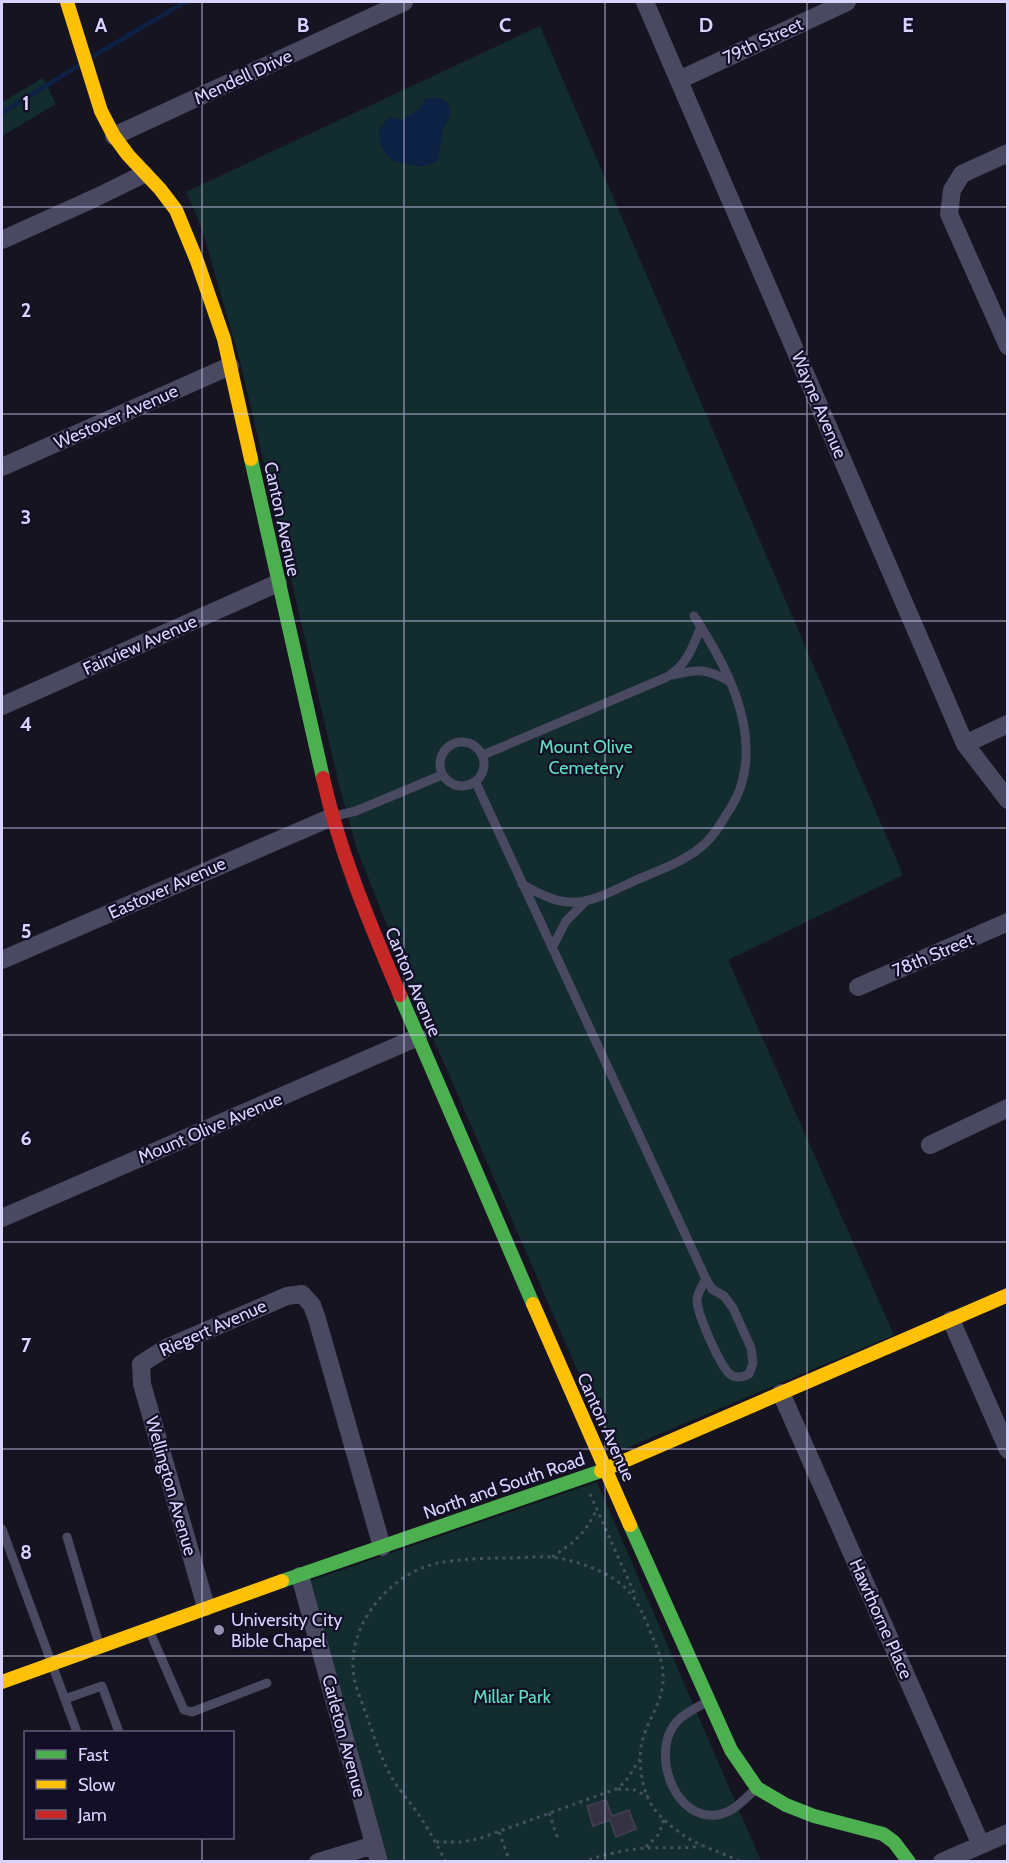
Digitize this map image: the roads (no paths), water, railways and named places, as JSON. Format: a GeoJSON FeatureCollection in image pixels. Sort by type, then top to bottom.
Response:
{"type":"FeatureCollection","features":[{"type":"Feature","properties":{"kind":"street","name":"Canton Avenue"},"geometry":{"type":"LineString","coordinates":[[67,2],[101,111],[114,136],[176,210],[197,261],[220,328],[332,817],[364,911],[605,1470],[709,1702],[731,1750],[757,1788],[786,1805],[814,1816],[884,1834],[894,1842],[909,1862]]}},
{"type":"Feature","properties":{"kind":"street","name":"Mendell Drive"},"geometry":{"type":"LineString","coordinates":[[114,136],[404,2]]}},
{"type":"Feature","properties":{"kind":"street","name":"Wayne Avenue"},"geometry":{"type":"LineString","coordinates":[[645,2],[965,744],[1008,800]]}},
{"type":"Feature","properties":{"kind":"street","name":"79th Street"},"geometry":{"type":"LineString","coordinates":[[679,80],[847,2]]}},
{"type":"Feature","properties":{"kind":"street"},"geometry":{"type":"LineString","coordinates":[[1008,153],[962,174],[952,190],[949,214],[1008,346]]}},
{"type":"Feature","properties":{"kind":"street"},"geometry":{"type":"LineString","coordinates":[[2,240],[144,174]]}},
{"type":"Feature","properties":{"kind":"street","name":"Westover Avenue"},"geometry":{"type":"LineString","coordinates":[[2,467],[230,366]]}},
{"type":"Feature","properties":{"kind":"street","name":"Fairview Avenue"},"geometry":{"type":"LineString","coordinates":[[2,706],[278,584]]}},
{"type":"Feature","properties":{"kind":"street"},"geometry":{"type":"LineString","coordinates":[[965,744],[1008,724]]}},
{"type":"Feature","properties":{"kind":"street","name":"Eastover Avenue"},"geometry":{"type":"LineString","coordinates":[[2,960],[332,817]]}},
{"type":"Feature","properties":{"kind":"street","name":"78th Street"},"geometry":{"type":"LineString","coordinates":[[858,987],[1008,922]]}},
{"type":"Feature","properties":{"kind":"street","name":"Mount Olive Avenue"},"geometry":{"type":"LineString","coordinates":[[2,1218],[418,1037]]}},
{"type":"Feature","properties":{"kind":"street"},"geometry":{"type":"LineString","coordinates":[[930,1144],[1008,1108]]}},
{"type":"Feature","properties":{"kind":"street","name":"Riegert Avenue"},"geometry":{"type":"LineString","coordinates":[[141,1364],[166,1348],[287,1296],[302,1294],[312,1305],[382,1547]]}},
{"type":"Feature","properties":{"kind":"street","name":"North and South Road"},"geometry":{"type":"LineString","coordinates":[[2,1682],[206,1607],[605,1470],[1008,1295]]}},
{"type":"Feature","properties":{"kind":"street"},"geometry":{"type":"LineString","coordinates":[[951,1320],[1008,1450]]}},
{"type":"Feature","properties":{"kind":"street","name":"Wellington Avenue"},"geometry":{"type":"LineString","coordinates":[[141,1364],[142,1384],[206,1607]]}},
{"type":"Feature","properties":{"kind":"street","name":"Hawthorne Place"},"geometry":{"type":"LineString","coordinates":[[781,1393],[981,1845]]}},
{"type":"Feature","properties":{"kind":"street","name":"Carleton Avenue"},"geometry":{"type":"LineString","coordinates":[[300,1576],[377,1853]]}},
{"type":"Feature","properties":{"kind":"street"},"geometry":{"type":"LineString","coordinates":[[942,1862],[1008,1833]]}},
{"type":"Feature","properties":{"kind":"street"},"geometry":{"type":"LineString","coordinates":[[318,1862],[377,1853]]}},
{"type":"Feature","properties":{"kind":"lane"},"geometry":{"type":"LineString","coordinates":[[522,884],[542,896],[557,901],[571,903],[602,896],[684,859],[702,847],[715,833],[735,802],[742,782],[746,758],[741,713],[730,682],[694,616]]}},
{"type":"Feature","properties":{"kind":"lane"},"geometry":{"type":"LineString","coordinates":[[483,755],[679,670],[695,643],[701,626]]}},
{"type":"Feature","properties":{"kind":"lane"},"geometry":{"type":"LineString","coordinates":[[667,677],[702,670],[715,673],[730,682]]}},
{"type":"Feature","properties":{"kind":"lane"},"geometry":{"type":"LineString","coordinates":[[467,742],[473,744],[483,755],[484,770],[476,783],[461,787],[453,785],[442,775],[440,759],[447,747],[453,744],[467,742]]}},
{"type":"Feature","properties":{"kind":"lane"},"geometry":{"type":"LineString","coordinates":[[332,817],[356,812],[442,775]]}},
{"type":"Feature","properties":{"kind":"lane"},"geometry":{"type":"LineString","coordinates":[[476,783],[706,1279],[712,1289],[724,1296],[733,1308],[751,1348],[753,1363],[749,1374],[742,1377],[733,1376],[724,1368],[699,1313],[697,1298],[706,1279]]}},
{"type":"Feature","properties":{"kind":"lane"},"geometry":{"type":"LineString","coordinates":[[552,948],[566,921],[586,901]]}},
{"type":"Feature","properties":{"kind":"lane"},"geometry":{"type":"LineString","coordinates":[[2,1529],[77,1731]]}},
{"type":"Feature","properties":{"kind":"lane"},"geometry":{"type":"LineString","coordinates":[[67,1537],[100,1646]]}},
{"type":"Feature","properties":{"kind":"lane"},"geometry":{"type":"LineString","coordinates":[[148,1628],[184,1710],[192,1712],[267,1683]]}},
{"type":"Feature","properties":{"kind":"lane"},"geometry":{"type":"LineString","coordinates":[[65,1700],[102,1686],[119,1731]]}},
{"type":"Feature","properties":{"kind":"lane"},"geometry":{"type":"LineString","coordinates":[[709,1702],[688,1712],[671,1730],[666,1760],[673,1790],[684,1803],[699,1813],[719,1815],[729,1812],[757,1788]]}},
{"type":"Feature","properties":{"kind":"water"},"geometry":{"type":"Polygon","coordinates":[[[437,97],[448,103],[451,115],[444,126],[438,161],[422,167],[394,161],[388,157],[380,144],[379,131],[388,117],[403,120],[423,105],[425,99],[437,97]]]}},
{"type":"Feature","properties":{"kind":"waterway"},"geometry":{"type":"LineString","coordinates":[[92,57],[185,2]]}},
{"type":"Feature","properties":{"kind":"waterway"},"geometry":{"type":"LineString","coordinates":[[2,113],[78,66]]}},
{"type":"Feature","properties":{"kind":"place","name":"University City Bible Chapel"},"geometry":{"type":"Point","coordinates":[219,1630]}},
{"type":"Feature","properties":{"kind":"park label","name":"Mount Olive Cemetery"},"geometry":{"type":"Point","coordinates":[586,757]}},
{"type":"Feature","properties":{"kind":"park label","name":"Millar Park"},"geometry":{"type":"Point","coordinates":[512,1697]}}]}
